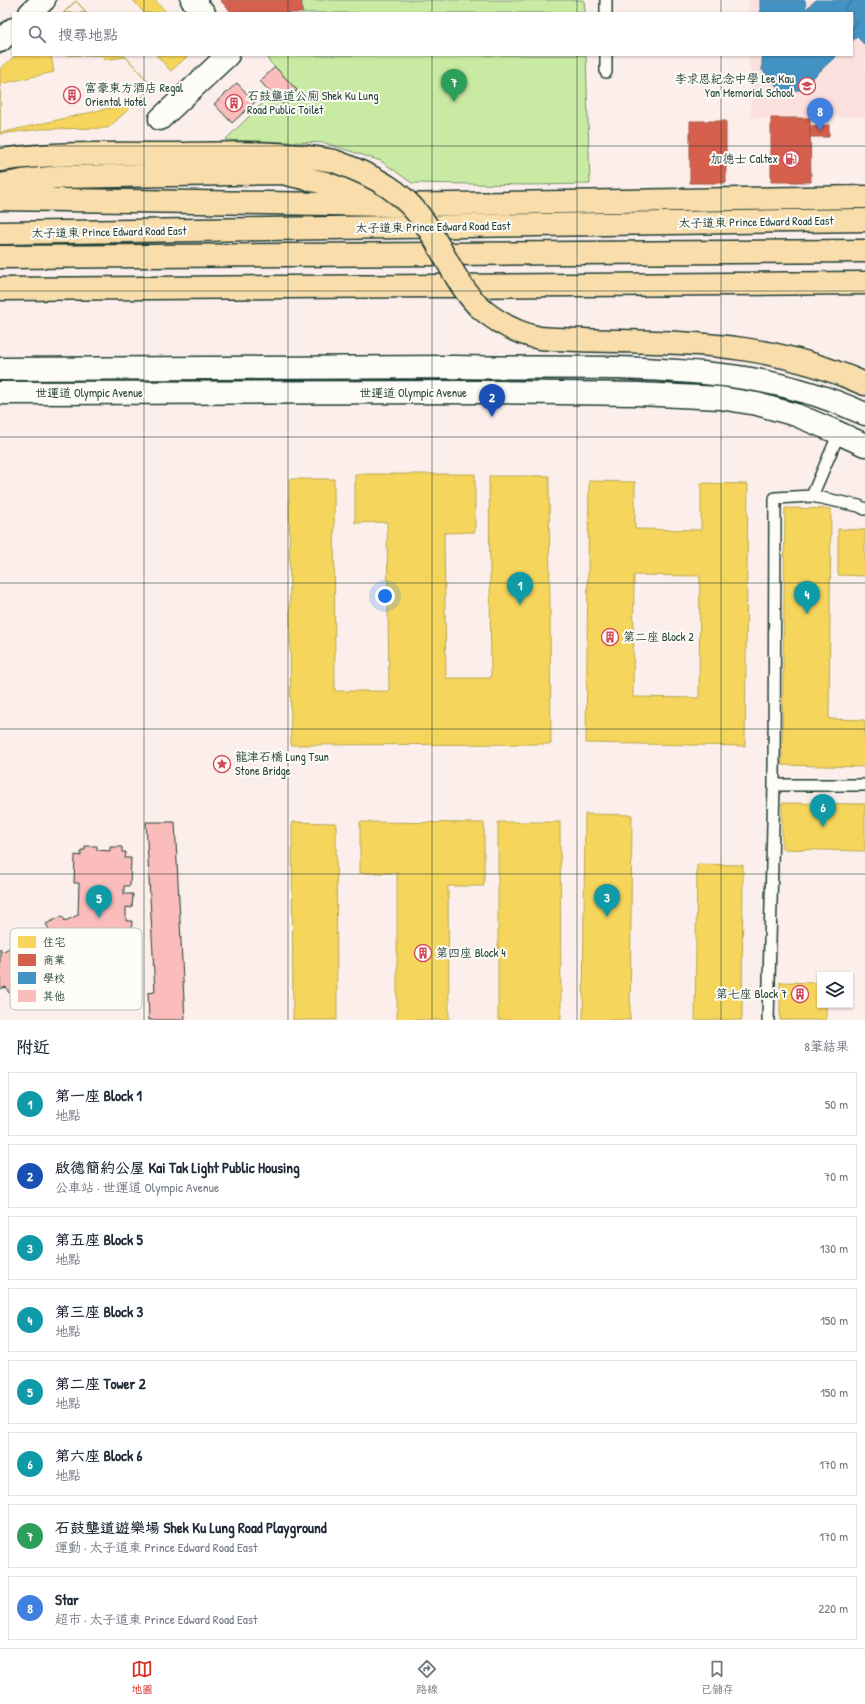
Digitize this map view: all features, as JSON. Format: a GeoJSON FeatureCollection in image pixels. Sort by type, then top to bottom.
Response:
{"type":"FeatureCollection","features":[{"type":"Feature","properties":{"kind":"main road"},"geometry":{"type":"LineString","coordinates":[[31,12],[44,0]]}},
{"type":"Feature","properties":{"kind":"main road"},"geometry":{"type":"LineString","coordinates":[[192,0],[203,12]]}},
{"type":"Feature","properties":{"kind":"main road"},"geometry":{"type":"LineString","coordinates":[[0,41],[12,30]]}},
{"type":"Feature","properties":{"kind":"main road"},"geometry":{"type":"LineString","coordinates":[[160,119],[227,56]]}},
{"type":"Feature","properties":{"kind":"main road"},"geometry":{"type":"LineString","coordinates":[[0,160],[63,154],[272,153],[334,161],[364,171],[390,187],[414,208],[430,231],[462,286],[478,306],[492,318],[514,330],[526,335],[540,338],[674,344],[743,349],[814,365],[865,384]]}},
{"type":"Feature","properties":{"kind":"main road"},"geometry":{"type":"LineString","coordinates":[[0,185],[59,177],[282,173],[330,184],[391,205]]}},
{"type":"Feature","properties":{"kind":"main road","name":"太子道東 Prince Edward Road East"},"geometry":{"type":"LineString","coordinates":[[0,199],[391,205],[865,197]]}},
{"type":"Feature","properties":{"kind":"main road","name":"太子道東 Prince Edward Road East"},"geometry":{"type":"LineString","coordinates":[[0,234],[865,220]]}},
{"type":"Feature","properties":{"kind":"main road","name":"太子道東 Prince Edward Road East"},"geometry":{"type":"LineString","coordinates":[[0,256],[865,251]]}},
{"type":"Feature","properties":{"kind":"main road"},"geometry":{"type":"LineString","coordinates":[[0,289],[865,283]]}},
{"type":"Feature","properties":{"kind":"main road","name":"世運道 Olympic Avenue"},"geometry":{"type":"LineString","coordinates":[[0,368],[426,367],[604,368],[683,371],[723,374],[804,390],[865,414]]}},
{"type":"Feature","properties":{"kind":"main road","name":"世運道 Olympic Avenue"},"geometry":{"type":"LineString","coordinates":[[0,393],[492,392],[665,395],[720,398],[757,404],[796,415],[865,445]]}},
{"type":"Feature","properties":{"kind":"lane"},"geometry":{"type":"LineString","coordinates":[[606,0],[606,12]]}},
{"type":"Feature","properties":{"kind":"lane"},"geometry":{"type":"LineString","coordinates":[[606,56],[606,72]]}},
{"type":"Feature","properties":{"kind":"lane"},"geometry":{"type":"LineString","coordinates":[[812,496],[839,433]]}},
{"type":"Feature","properties":{"kind":"lane"},"geometry":{"type":"LineString","coordinates":[[768,1020],[774,785],[775,498],[812,496],[859,506],[865,509]]}},
{"type":"Feature","properties":{"kind":"lane"},"geometry":{"type":"LineString","coordinates":[[774,785],[865,786]]}},
{"type":"Feature","properties":{"kind":"shaded area","name":"李求恩紀念中學 Lee Kau Yan Memorial School"},"geometry":{"type":"Polygon","coordinates":[[[748,0],[865,0],[865,117],[751,118],[749,56],[853,56],[853,12],[748,12],[748,0]]]}},
{"type":"Feature","properties":{"kind":"green space"},"geometry":{"type":"Polygon","coordinates":[[[302,0],[584,0],[585,12],[302,12],[302,0]]]}},
{"type":"Feature","properties":{"kind":"green space"},"geometry":{"type":"Polygon","coordinates":[[[269,56],[586,56],[590,184],[529,185],[412,183],[381,161],[325,143],[225,140],[272,94],[281,105],[297,91],[268,60],[269,56]]]}},
{"type":"Feature","properties":{"kind":"building: 住宅"},"geometry":{"type":"Polygon","coordinates":[[[133,0],[155,0],[166,12],[143,12],[133,0]]]}},
{"type":"Feature","properties":{"kind":"building: 住宅"},"geometry":{"type":"Polygon","coordinates":[[[76,1],[86,12],[64,12],[76,1]]]}},
{"type":"Feature","properties":{"kind":"building: 住宅"},"geometry":{"type":"Polygon","coordinates":[[[76,1],[86,12],[64,12],[76,1]]]}},
{"type":"Feature","properties":{"kind":"building: 住宅","name":"富豪東方酒店 Regal Oriental Hotel"},"geometry":{"type":"Polygon","coordinates":[[[15,56],[125,56],[153,87],[108,128],[42,129],[0,134],[0,69],[15,56]]]}},
{"type":"Feature","properties":{"kind":"building: 住宅","name":"富豪東方酒店 Regal Oriental Hotel"},"geometry":{"type":"Polygon","coordinates":[[[51,56],[103,56],[104,60],[126,57],[153,87],[136,102],[0,133],[0,84],[54,72],[51,56]]]}},
{"type":"Feature","properties":{"kind":"building: 住宅"},"geometry":{"type":"Polygon","coordinates":[[[157,56],[188,56],[171,71],[157,56]]]}},
{"type":"Feature","properties":{"kind":"building: 住宅"},"geometry":{"type":"Polygon","coordinates":[[[355,474],[475,474],[475,532],[444,533],[446,678],[491,678],[489,476],[549,476],[551,744],[291,745],[289,479],[334,479],[335,691],[389,691],[387,522],[355,523],[355,474]]]}},
{"type":"Feature","properties":{"kind":"building: 住宅","name":"第二座 Block 2"},"geometry":{"type":"Polygon","coordinates":[[[589,481],[635,482],[635,529],[701,530],[701,483],[748,484],[745,746],[586,743],[589,481]],[[634,575],[633,697],[699,698],[700,576],[634,575]]]}},
{"type":"Feature","properties":{"kind":"building: 住宅"},"geometry":{"type":"Polygon","coordinates":[[[785,508],[831,509],[829,719],[865,720],[865,767],[782,765],[785,508]]]}},
{"type":"Feature","properties":{"kind":"building: 住宅"},"geometry":{"type":"Polygon","coordinates":[[[838,529],[865,530],[865,576],[838,575],[838,529]]]}},
{"type":"Feature","properties":{"kind":"building: 住宅"},"geometry":{"type":"Polygon","coordinates":[[[782,803],[865,804],[865,851],[782,849],[782,803]]]}},
{"type":"Feature","properties":{"kind":"building: 住宅"},"geometry":{"type":"Polygon","coordinates":[[[585,814],[632,815],[630,1020],[583,1020],[585,814]]]}},
{"type":"Feature","properties":{"kind":"building: 住宅"},"geometry":{"type":"Polygon","coordinates":[[[292,822],[336,823],[337,1020],[293,1020],[292,822]]]}},
{"type":"Feature","properties":{"kind":"building: 住宅","name":"第四座 Block 4"},"geometry":{"type":"Polygon","coordinates":[[[360,822],[484,823],[484,886],[448,886],[449,1020],[397,1020],[397,873],[360,873],[360,822]]]}},
{"type":"Feature","properties":{"kind":"building: 住宅","name":"第四座 Block 4"},"geometry":{"type":"Polygon","coordinates":[[[498,822],[560,822],[561,1020],[498,1020],[498,822]]]}},
{"type":"Feature","properties":{"kind":"building: 住宅"},"geometry":{"type":"Polygon","coordinates":[[[697,864],[743,865],[742,1020],[695,1020],[697,864]]]}},
{"type":"Feature","properties":{"kind":"building: 住宅","name":"第七座 Block 7"},"geometry":{"type":"Polygon","coordinates":[[[780,982],[817,983],[817,1008],[826,1008],[826,1020],[780,1020],[780,982]]]}},
{"type":"Feature","properties":{"kind":"building: 商業"},"geometry":{"type":"Polygon","coordinates":[[[220,0],[301,0],[302,12],[231,12],[220,0]]]}},
{"type":"Feature","properties":{"kind":"building: 商業","name":"加德士 Caltex"},"geometry":{"type":"Polygon","coordinates":[[[771,118],[810,118],[811,182],[771,182],[771,118]]]}},
{"type":"Feature","properties":{"kind":"building: 商業"},"geometry":{"type":"Polygon","coordinates":[[[690,121],[726,121],[726,183],[690,183],[690,121]]]}},
{"type":"Feature","properties":{"kind":"building: 商業"},"geometry":{"type":"Polygon","coordinates":[[[829,125],[829,137],[810,137],[810,126],[829,125]]]}},
{"type":"Feature","properties":{"kind":"building: 學校"},"geometry":{"type":"Polygon","coordinates":[[[760,0],[805,0],[806,9],[816,0],[850,0],[852,2],[844,9],[847,12],[760,12],[760,0]]]}},
{"type":"Feature","properties":{"kind":"building: 學校"},"geometry":{"type":"Polygon","coordinates":[[[850,0],[865,0],[865,45],[853,33],[853,27],[858,23],[853,18],[853,12],[847,12],[844,9],[852,2],[850,0]]]}},
{"type":"Feature","properties":{"kind":"building: 學校"},"geometry":{"type":"Polygon","coordinates":[[[853,18],[858,23],[853,27],[853,18]]]}},
{"type":"Feature","properties":{"kind":"building: 學校"},"geometry":{"type":"Polygon","coordinates":[[[853,33],[857,37],[853,40],[853,33]]]}},
{"type":"Feature","properties":{"kind":"building: 學校"},"geometry":{"type":"Polygon","coordinates":[[[762,56],[836,56],[800,90],[781,91],[762,70],[762,56]]]}},
{"type":"Feature","properties":{"kind":"building: 其他"},"geometry":{"type":"Polygon","coordinates":[[[275,67],[297,90],[281,105],[260,81],[275,67]]]}},
{"type":"Feature","properties":{"kind":"building: 其他","name":"石鼓壟道公廁 Shek Ku Lung Road Public Toilet"},"geometry":{"type":"Polygon","coordinates":[[[237,83],[255,102],[232,123],[214,104],[237,83]]]}},
{"type":"Feature","properties":{"kind":"building: 其他"},"geometry":{"type":"Polygon","coordinates":[[[146,822],[175,822],[185,1020],[149,1020],[148,993],[155,992],[146,822]]]}},
{"type":"Feature","properties":{"kind":"building: 其他"},"geometry":{"type":"Polygon","coordinates":[[[85,846],[97,846],[97,850],[110,851],[110,847],[122,847],[122,852],[126,852],[125,858],[131,858],[130,886],[124,886],[124,894],[133,894],[132,908],[126,907],[126,921],[132,921],[132,928],[48,928],[46,924],[62,916],[65,921],[78,915],[79,883],[74,883],[75,855],[81,856],[81,850],[85,850],[85,846]]]}},
{"type":"Feature","properties":{"kind":"building: 其他"},"geometry":{"type":"Polygon","coordinates":[[[0,948],[2,952],[10,948],[9,993],[6,987],[0,989],[0,948]]]}},
{"type":"Feature","properties":{"kind":"place","name":"李求恩紀念中學 Lee Kau Yan Memorial School"},"geometry":{"type":"Point","coordinates":[807,86]}},
{"type":"Feature","properties":{"kind":"place","name":"富豪東方酒店 Regal Oriental Hotel"},"geometry":{"type":"Point","coordinates":[72,95]}},
{"type":"Feature","properties":{"kind":"place","name":"石鼓壟道遊樂場 Shek Ku Lung Road Playground"},"geometry":{"type":"Point","coordinates":[454,102]}},
{"type":"Feature","properties":{"kind":"place","name":"石鼓壟道公廁 Shek Ku Lung Road Public Toilet"},"geometry":{"type":"Point","coordinates":[234,103]}},
{"type":"Feature","properties":{"kind":"place","name":"Star"},"geometry":{"type":"Point","coordinates":[820,131]}},
{"type":"Feature","properties":{"kind":"place","name":"加德士 Caltex"},"geometry":{"type":"Point","coordinates":[791,159]}},
{"type":"Feature","properties":{"kind":"place","name":"啟德簡約公屋 Kai Tak Light Public Housing"},"geometry":{"type":"Point","coordinates":[492,417]}},
{"type":"Feature","properties":{"kind":"place","name":"第一座 Block 1"},"geometry":{"type":"Point","coordinates":[520,605]}},
{"type":"Feature","properties":{"kind":"place","name":"第三座 Block 3"},"geometry":{"type":"Point","coordinates":[807,614]}},
{"type":"Feature","properties":{"kind":"place","name":"第二座 Block 2"},"geometry":{"type":"Point","coordinates":[610,637]}},
{"type":"Feature","properties":{"kind":"place","name":"龍津石橋 Lung Tsun Stone Bridge"},"geometry":{"type":"Point","coordinates":[222,764]}},
{"type":"Feature","properties":{"kind":"place","name":"第六座 Block 6"},"geometry":{"type":"Point","coordinates":[823,827]}},
{"type":"Feature","properties":{"kind":"place","name":"第五座 Block 5"},"geometry":{"type":"Point","coordinates":[607,917]}},
{"type":"Feature","properties":{"kind":"place","name":"第二座 Tower 2"},"geometry":{"type":"Point","coordinates":[99,918]}},
{"type":"Feature","properties":{"kind":"place","name":"第四座 Block 4"},"geometry":{"type":"Point","coordinates":[423,953]}},
{"type":"Feature","properties":{"kind":"place","name":"第七座 Block 7"},"geometry":{"type":"Point","coordinates":[800,994]}}]}
